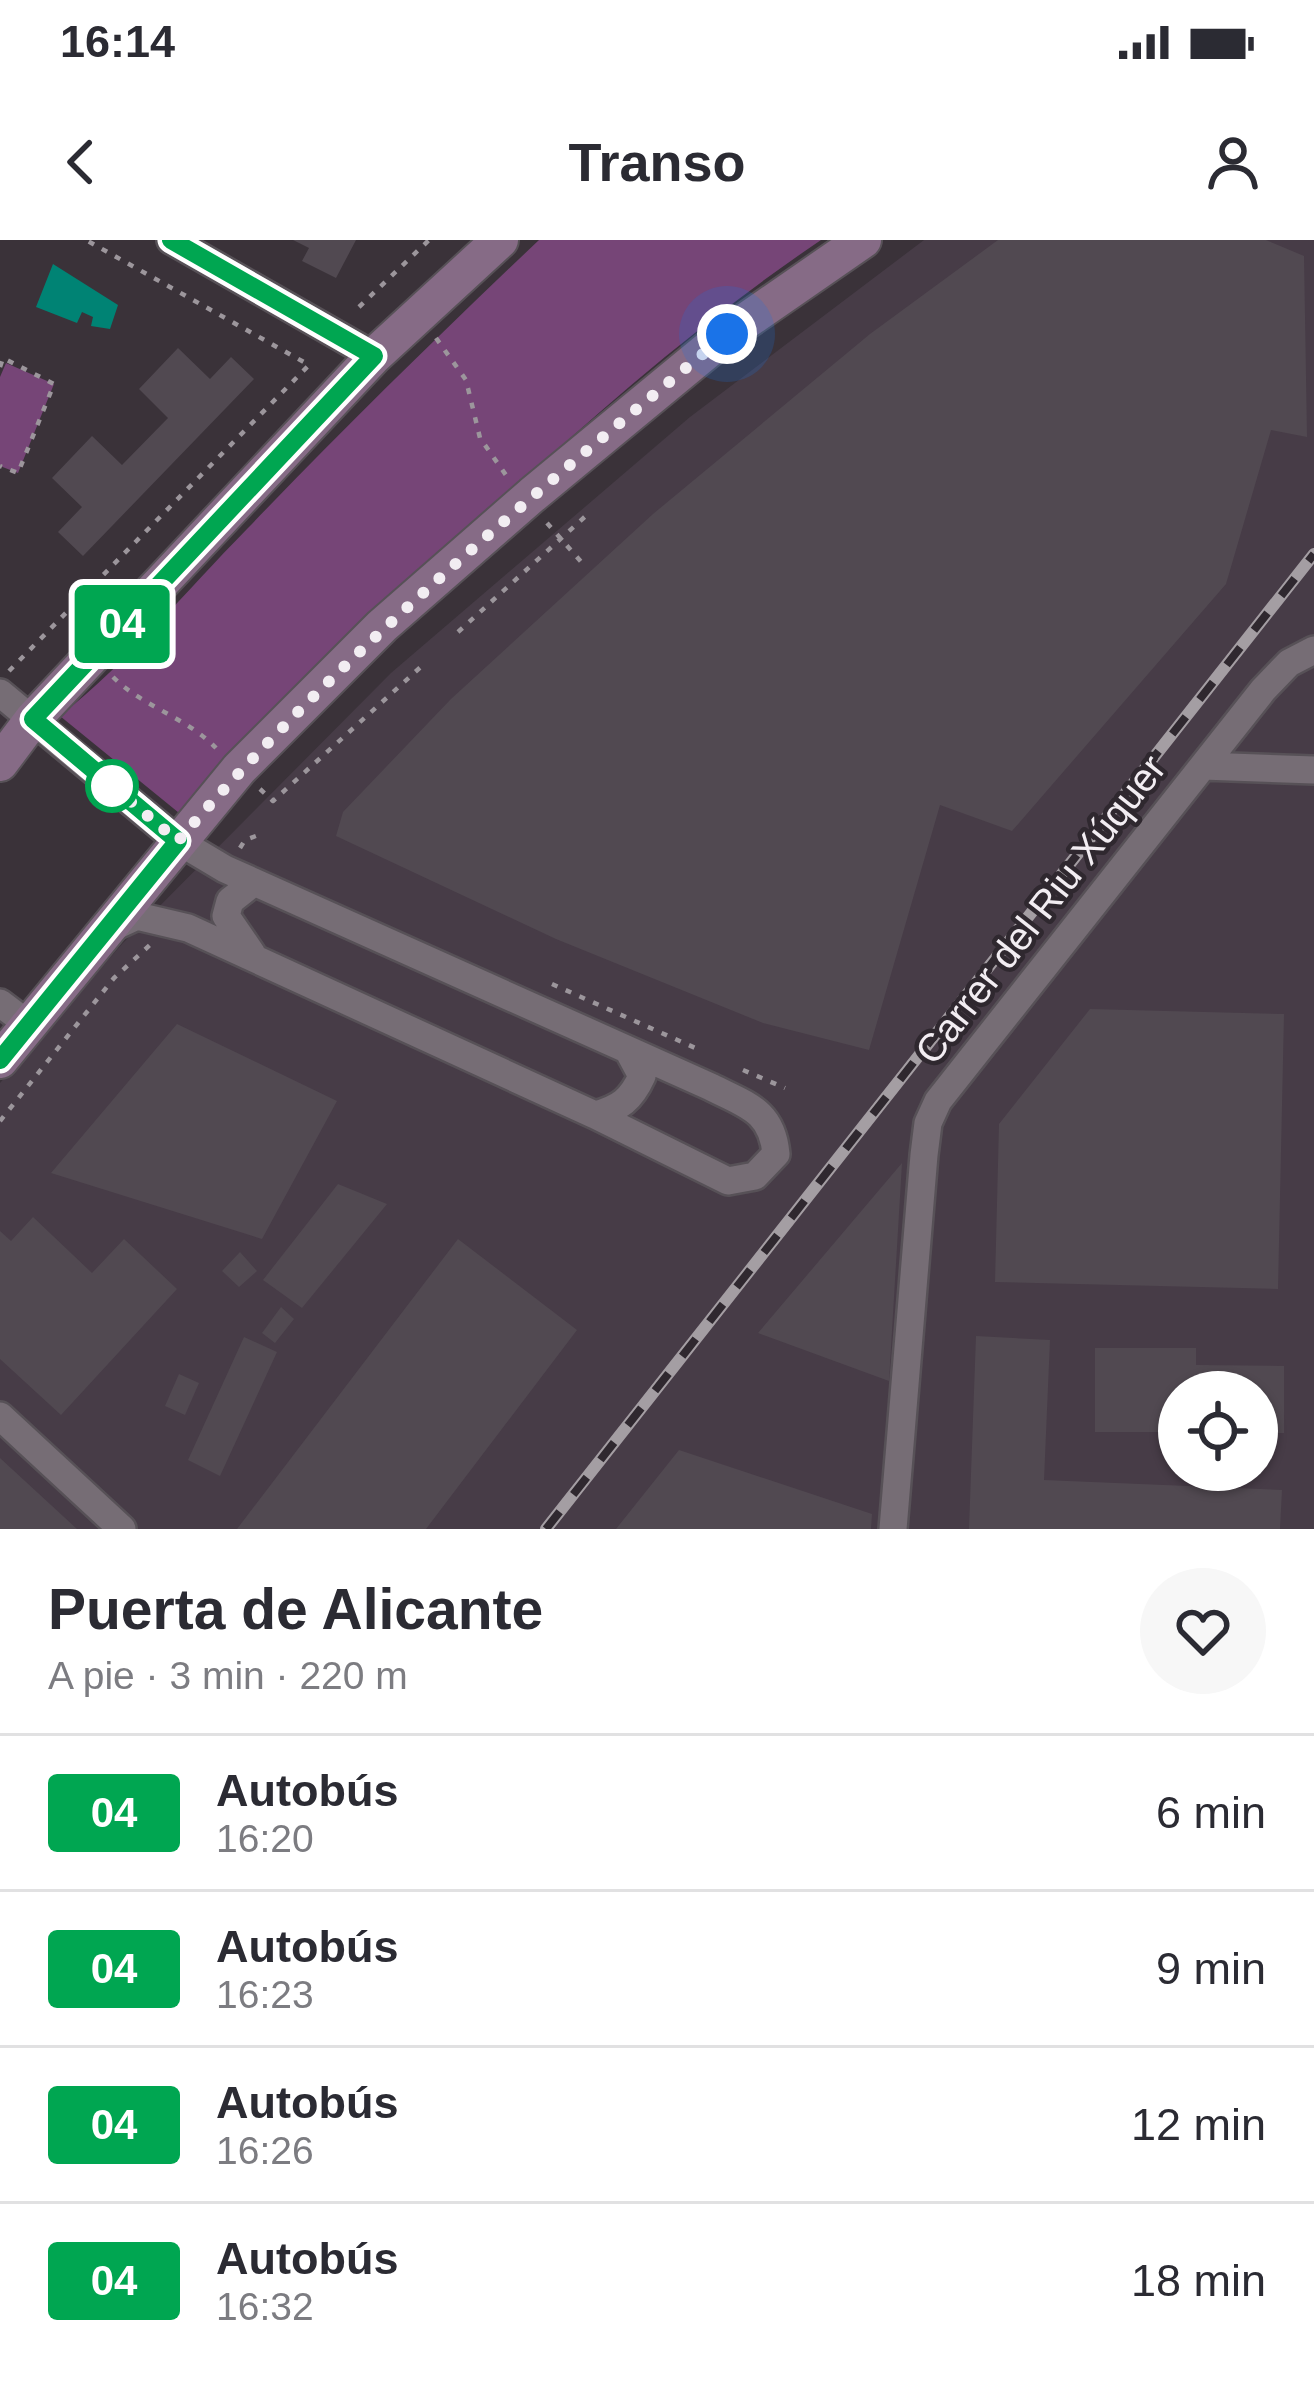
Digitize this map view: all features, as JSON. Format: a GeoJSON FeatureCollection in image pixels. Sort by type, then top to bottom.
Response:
{"type":"FeatureCollection","features":[{"type":"Feature","properties":{"kind":"main road"},"geometry":{"type":"LineString","coordinates":[[0,763],[33,719],[374,356],[500,240]]}},
{"type":"Feature","properties":{"kind":"main road"},"geometry":{"type":"LineString","coordinates":[[0,1060],[14,1014],[109,929],[239,770],[382,626],[727,334],[863,240]]}},
{"type":"Feature","properties":{"kind":"street"},"geometry":{"type":"LineString","coordinates":[[171,240],[374,356]]}},
{"type":"Feature","properties":{"kind":"street","name":"Carrer del Riu Xúquer"},"geometry":{"type":"LineString","coordinates":[[893,1529],[928,1123],[938,1101],[1263,690],[1289,663],[1314,650]]}},
{"type":"Feature","properties":{"kind":"street"},"geometry":{"type":"LineString","coordinates":[[0,693],[178,841],[253,883],[761,1113],[775,1134],[776,1154],[755,1176],[728,1181],[188,928],[136,916],[109,929]]}},
{"type":"Feature","properties":{"kind":"street","name":"Carrer del Riu Xúquer"},"geometry":{"type":"LineString","coordinates":[[1203,766],[1314,770]]}},
{"type":"Feature","properties":{"kind":"street"},"geometry":{"type":"LineString","coordinates":[[253,883],[230,901],[226,916],[255,958]]}},
{"type":"Feature","properties":{"kind":"street"},"geometry":{"type":"LineString","coordinates":[[595,1115],[619,1108],[634,1093],[642,1076],[628,1050]]}},
{"type":"Feature","properties":{"kind":"street"},"geometry":{"type":"LineString","coordinates":[[0,1416],[122,1529]]}},
{"type":"Feature","properties":{"kind":"path"},"geometry":{"type":"LineString","coordinates":[[0,679],[29,655],[309,365],[86,240]]}},
{"type":"Feature","properties":{"kind":"path"},"geometry":{"type":"LineString","coordinates":[[359,308],[429,240]]}},
{"type":"Feature","properties":{"kind":"path"},"geometry":{"type":"LineString","coordinates":[[436,338],[466,380],[480,438],[526,500],[583,564]]}},
{"type":"Feature","properties":{"kind":"path"},"geometry":{"type":"LineString","coordinates":[[0,367],[3,358],[54,383],[18,473],[0,466]]}},
{"type":"Feature","properties":{"kind":"path"},"geometry":{"type":"LineString","coordinates":[[33,436],[43,431]]}},
{"type":"Feature","properties":{"kind":"path"},"geometry":{"type":"LineString","coordinates":[[458,632],[589,513]]}},
{"type":"Feature","properties":{"kind":"path"},"geometry":{"type":"LineString","coordinates":[[105,669],[146,701],[199,730],[273,801],[424,664]]}},
{"type":"Feature","properties":{"kind":"path"},"geometry":{"type":"LineString","coordinates":[[233,857],[245,840],[264,833]]}},
{"type":"Feature","properties":{"kind":"path"},"geometry":{"type":"LineString","coordinates":[[0,1121],[114,978],[151,944]]}},
{"type":"Feature","properties":{"kind":"path"},"geometry":{"type":"LineString","coordinates":[[552,984],[702,1051]]}},
{"type":"Feature","properties":{"kind":"path"},"geometry":{"type":"LineString","coordinates":[[743,1070],[785,1088]]}},
{"type":"Feature","properties":{"kind":"shaded area"},"geometry":{"type":"Polygon","coordinates":[[[539,240],[821,240],[708,322],[548,458],[315,681],[184,817],[60,716],[133,649],[319,455],[539,240]]]}},
{"type":"Feature","properties":{"kind":"shaded area"},"geometry":{"type":"Polygon","coordinates":[[[924,240],[1314,240],[1314,1529],[0,1529],[0,1083],[122,944],[391,673],[690,417],[924,240]]]}},
{"type":"Feature","properties":{"kind":"shaded area"},"geometry":{"type":"Polygon","coordinates":[[[53,264],[118,305],[110,329],[91,326],[93,317],[82,312],[77,323],[36,307],[53,264]]]}},
{"type":"Feature","properties":{"kind":"shaded area"},"geometry":{"type":"Polygon","coordinates":[[[6,363],[54,384],[18,473],[0,466],[0,377],[6,363]]]}},
{"type":"Feature","properties":{"kind":"building"},"geometry":{"type":"Polygon","coordinates":[[[293,240],[356,240],[336,278],[302,261],[309,248],[293,240]]]}},
{"type":"Feature","properties":{"kind":"building"},"geometry":{"type":"Polygon","coordinates":[[[998,240],[1266,240],[1304,256],[1307,437],[1271,430],[1226,584],[1012,831],[940,805],[869,1050],[763,1023],[556,939],[336,836],[343,812],[451,699],[653,514],[870,334],[998,240]]]}},
{"type":"Feature","properties":{"kind":"building"},"geometry":{"type":"Polygon","coordinates":[[[178,348],[210,379],[231,357],[254,379],[83,556],[58,532],[82,507],[52,478],[92,436],[122,465],[168,418],[139,389],[178,348]]]}},
{"type":"Feature","properties":{"kind":"building"},"geometry":{"type":"Polygon","coordinates":[[[1090,1009],[1284,1014],[1278,1289],[995,1282],[999,1124],[1090,1009]]]}},
{"type":"Feature","properties":{"kind":"building"},"geometry":{"type":"Polygon","coordinates":[[[177,1024],[337,1101],[262,1239],[51,1173],[177,1024]]]}},
{"type":"Feature","properties":{"kind":"building"},"geometry":{"type":"Polygon","coordinates":[[[902,1163],[889,1381],[758,1333],[902,1163]]]}},
{"type":"Feature","properties":{"kind":"building"},"geometry":{"type":"Polygon","coordinates":[[[338,1184],[387,1204],[302,1308],[263,1280],[338,1184]]]}},
{"type":"Feature","properties":{"kind":"building"},"geometry":{"type":"Polygon","coordinates":[[[33,1217],[92,1273],[124,1239],[177,1289],[61,1415],[0,1359],[0,1231],[11,1241],[33,1217]]]}},
{"type":"Feature","properties":{"kind":"building"},"geometry":{"type":"Polygon","coordinates":[[[458,1239],[577,1330],[426,1529],[237,1529],[458,1239]]]}},
{"type":"Feature","properties":{"kind":"building"},"geometry":{"type":"Polygon","coordinates":[[[240,1252],[257,1271],[239,1287],[222,1271],[240,1252]]]}},
{"type":"Feature","properties":{"kind":"building"},"geometry":{"type":"Polygon","coordinates":[[[281,1307],[294,1319],[275,1343],[262,1333],[281,1307]]]}},
{"type":"Feature","properties":{"kind":"building"},"geometry":{"type":"Polygon","coordinates":[[[976,1336],[1050,1340],[1044,1480],[1158,1485],[1158,1491],[1282,1490],[1280,1529],[969,1529],[976,1336]]]}},
{"type":"Feature","properties":{"kind":"building"},"geometry":{"type":"Polygon","coordinates":[[[244,1337],[277,1352],[220,1476],[188,1460],[244,1337]]]}},
{"type":"Feature","properties":{"kind":"building"},"geometry":{"type":"Polygon","coordinates":[[[1095,1348],[1196,1348],[1196,1365],[1284,1366],[1284,1433],[1278,1433],[1278,1371],[1158,1371],[1158,1432],[1095,1432],[1095,1348]]]}},
{"type":"Feature","properties":{"kind":"building"},"geometry":{"type":"Polygon","coordinates":[[[179,1374],[199,1383],[185,1415],[165,1406],[179,1374]]]}},
{"type":"Feature","properties":{"kind":"building"},"geometry":{"type":"Polygon","coordinates":[[[679,1450],[872,1514],[871,1529],[616,1529],[679,1450]]]}},
{"type":"Feature","properties":{"kind":"building"},"geometry":{"type":"Polygon","coordinates":[[[0,1458],[77,1529],[0,1529],[0,1458]]]}},
{"type":"Feature","properties":{"kind":"railway"},"geometry":{"type":"LineString","coordinates":[[546,1529],[1314,554]]}},
{"type":"Feature","properties":{"kind":"bus line","name":"04"},"geometry":{"type":"LineString","coordinates":[[0,1060],[178,841],[33,719],[374,356],[171,240]]}},
{"type":"Feature","properties":{"kind":"route"},"geometry":{"type":"LineString","coordinates":[[112,786],[105,780],[178,841],[239,770],[382,626],[727,334]]}}]}
